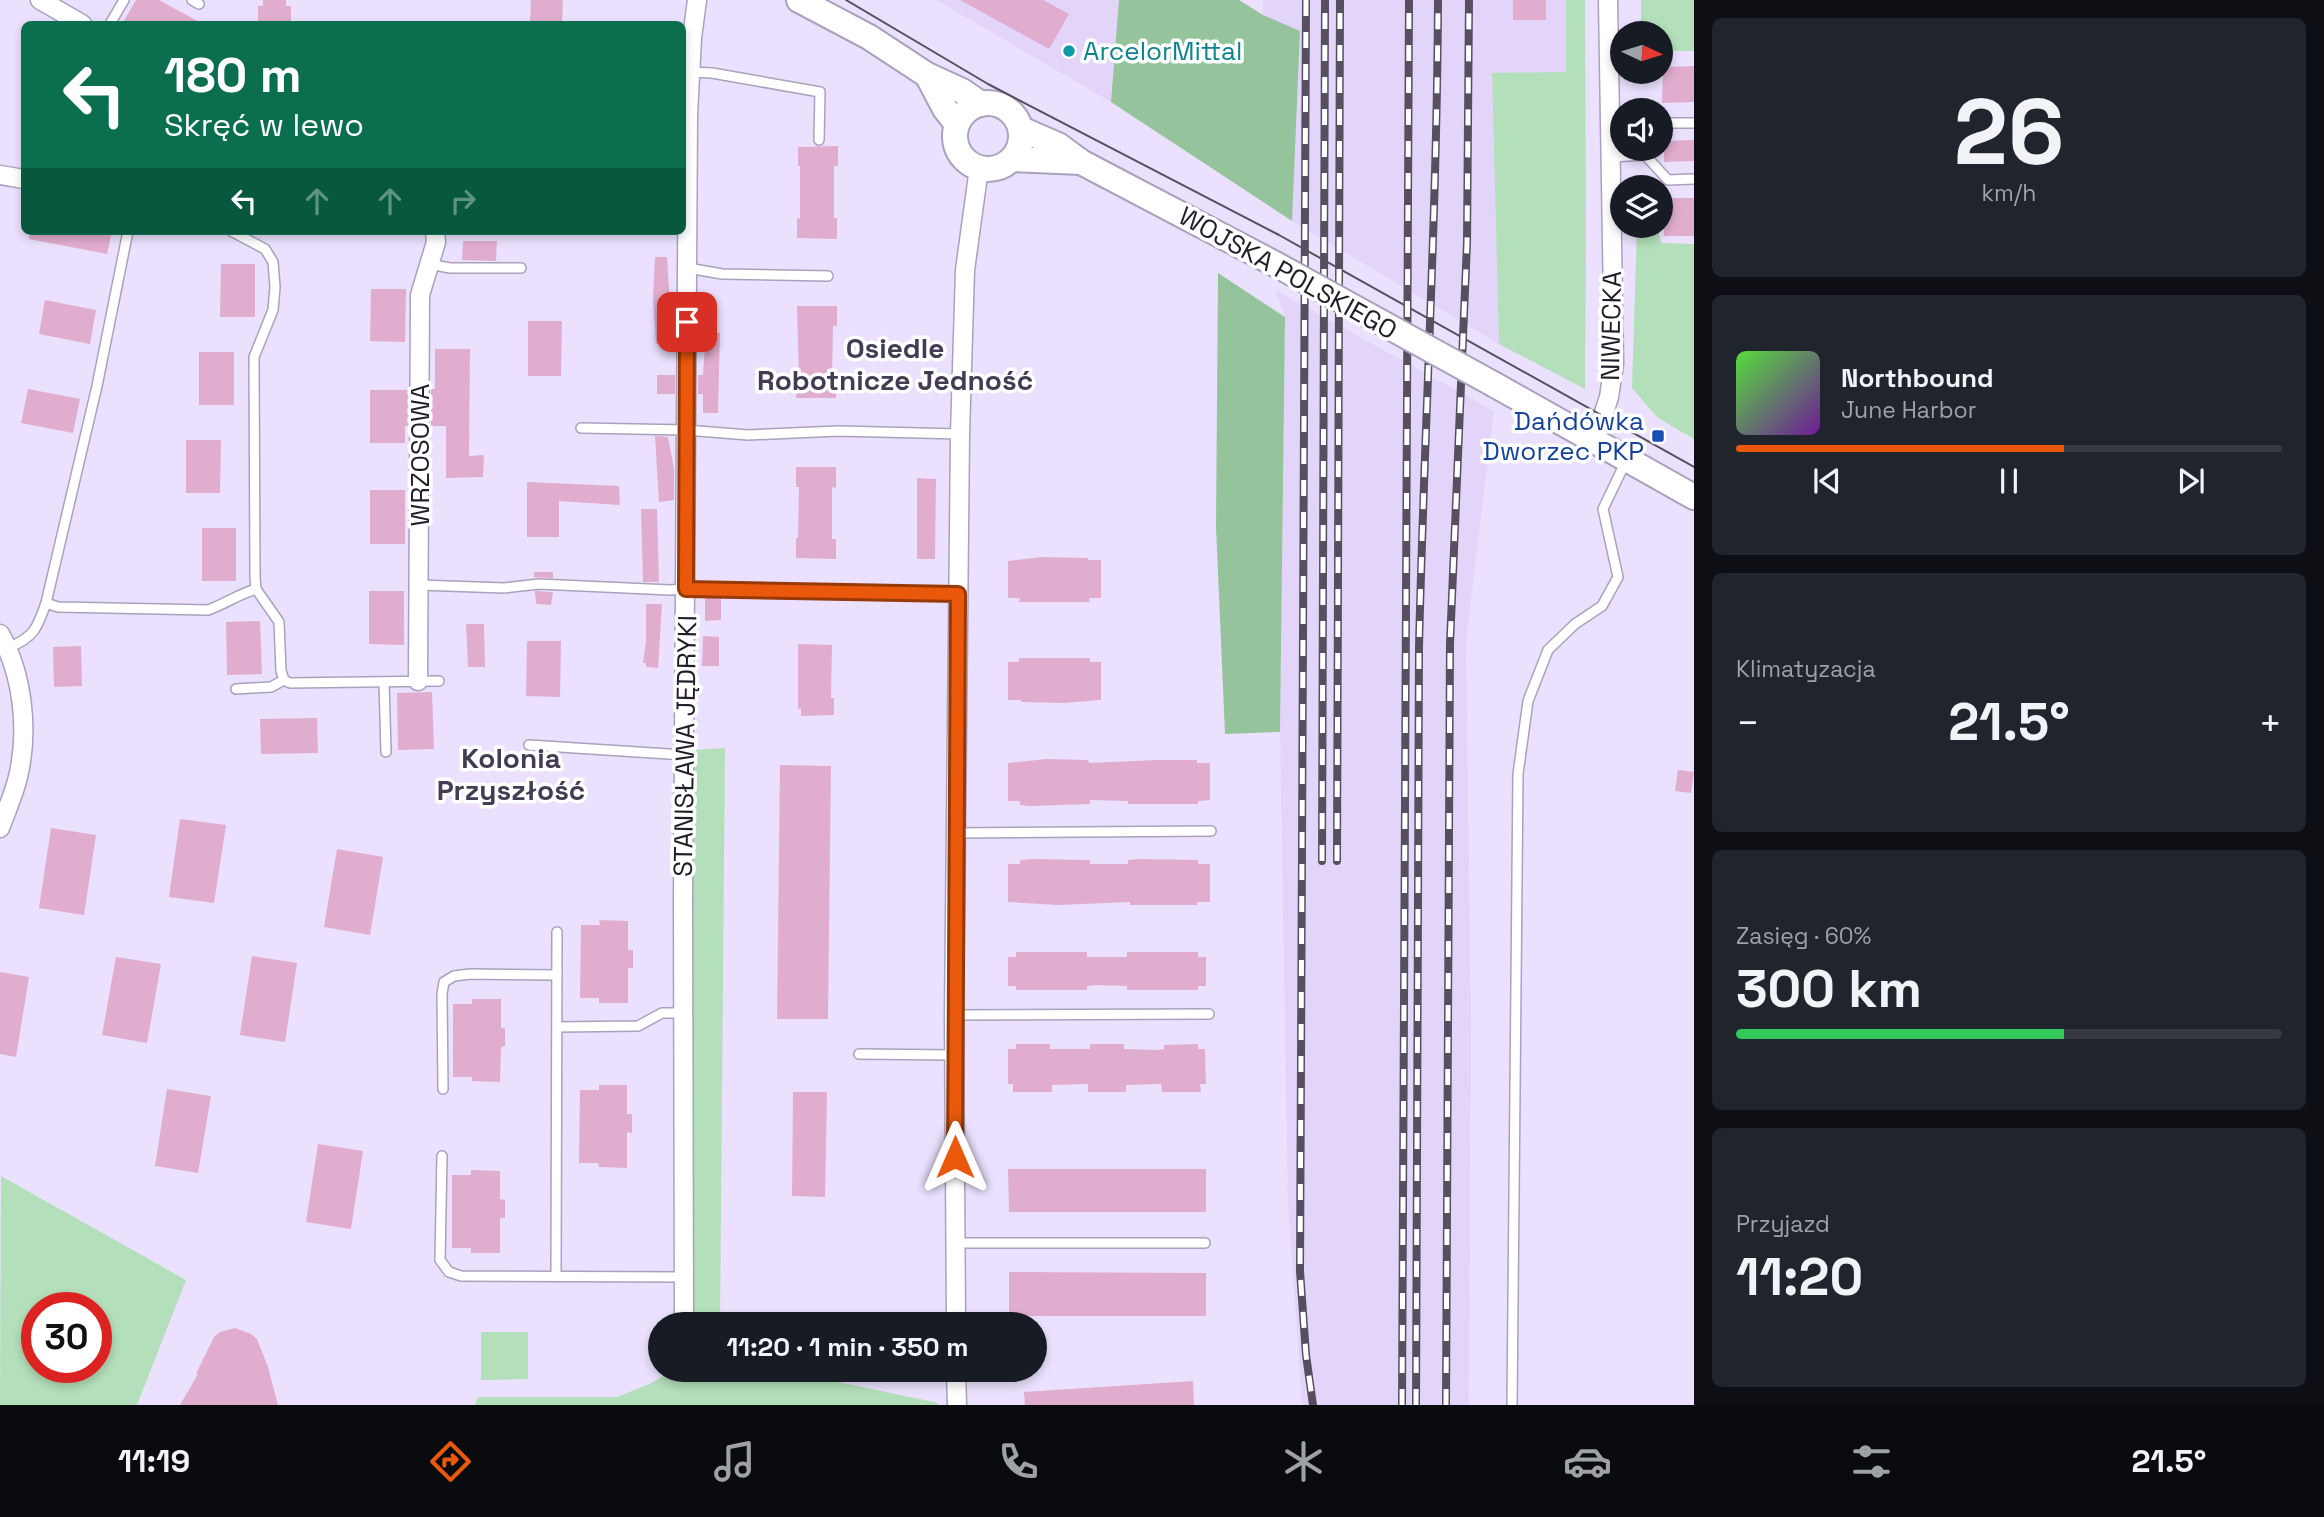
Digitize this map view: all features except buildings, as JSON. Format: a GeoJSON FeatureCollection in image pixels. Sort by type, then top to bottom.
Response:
{"type":"FeatureCollection","features":[{"type":"Feature","properties":{"kind":"main road"},"geometry":{"type":"LineString","coordinates":[[806,2],[869,37],[927,75],[962,91],[981,104]]}},
{"type":"Feature","properties":{"kind":"main road"},"geometry":{"type":"LineString","coordinates":[[927,75],[945,109],[957,124]]}},
{"type":"Feature","properties":{"kind":"main road"},"geometry":{"type":"LineString","coordinates":[[981,104],[1004,107],[1016,118],[1021,129],[1021,143],[1012,159],[991,170],[979,169],[963,159],[955,142],[957,124],[967,111],[981,104]]}},
{"type":"Feature","properties":{"kind":"main road","name":"WOJSKA POLSKIEGO"},"geometry":{"type":"LineString","coordinates":[[1021,129],[1058,145],[1081,162],[1277,265],[1694,497]]}},
{"type":"Feature","properties":{"kind":"main road","name":"WOJSKA POLSKIEGO"},"geometry":{"type":"LineString","coordinates":[[1012,159],[1081,162]]}},
{"type":"Feature","properties":{"kind":"street"},"geometry":{"type":"LineString","coordinates":[[40,0],[77,21]]}},
{"type":"Feature","properties":{"kind":"street","name":"STANISŁAWA JĘDRYKI"},"geometry":{"type":"LineString","coordinates":[[686,108],[697,0]]}},
{"type":"Feature","properties":{"kind":"street","name":"NIWECKA"},"geometry":{"type":"LineString","coordinates":[[1608,0],[1610,105]]}},
{"type":"Feature","properties":{"kind":"street","name":"NIWECKA"},"geometry":{"type":"LineString","coordinates":[[1595,440],[1606,408],[1614,364],[1611,161]]}},
{"type":"Feature","properties":{"kind":"street","name":"STANISŁAWA JĘDRYKI"},"geometry":{"type":"LineString","coordinates":[[684,1312],[688,268],[686,166]]}},
{"type":"Feature","properties":{"kind":"street"},"geometry":{"type":"LineString","coordinates":[[956,1312],[954,1015],[960,434],[965,270],[979,169]]}},
{"type":"Feature","properties":{"kind":"street"},"geometry":{"type":"LineString","coordinates":[[0,175],[21,178]]}},
{"type":"Feature","properties":{"kind":"street","name":"WRZOSOWA"},"geometry":{"type":"LineString","coordinates":[[418,681],[420,295],[436,242],[435,235]]}},
{"type":"Feature","properties":{"kind":"street"},"geometry":{"type":"LineString","coordinates":[[0,828],[18,777],[23,712],[4,641]]}},
{"type":"Feature","properties":{"kind":"street"},"geometry":{"type":"LineString","coordinates":[[956,1382],[957,1405]]}},
{"type":"Feature","properties":{"kind":"lane"},"geometry":{"type":"LineString","coordinates":[[112,21],[124,0]]}},
{"type":"Feature","properties":{"kind":"lane"},"geometry":{"type":"LineString","coordinates":[[691,72],[712,73],[820,92],[819,140]]}},
{"type":"Feature","properties":{"kind":"lane"},"geometry":{"type":"LineString","coordinates":[[1673,123],[1694,123]]}},
{"type":"Feature","properties":{"kind":"lane"},"geometry":{"type":"LineString","coordinates":[[1653,161],[1668,180],[1694,180]]}},
{"type":"Feature","properties":{"kind":"lane"},"geometry":{"type":"LineString","coordinates":[[4,641],[27,640],[40,622],[46,603],[97,386],[127,235]]}},
{"type":"Feature","properties":{"kind":"lane"},"geometry":{"type":"LineString","coordinates":[[239,235],[265,249],[274,262],[275,287],[269,322],[254,357],[256,589],[279,622],[281,671],[284,680],[290,683],[439,681]]}},
{"type":"Feature","properties":{"kind":"lane"},"geometry":{"type":"LineString","coordinates":[[429,264],[450,268],[522,268]]}},
{"type":"Feature","properties":{"kind":"lane"},"geometry":{"type":"LineString","coordinates":[[688,268],[722,274],[828,276]]}},
{"type":"Feature","properties":{"kind":"lane"},"geometry":{"type":"LineString","coordinates":[[581,428],[686,430],[748,435],[838,431],[960,434]]}},
{"type":"Feature","properties":{"kind":"lane"},"geometry":{"type":"LineString","coordinates":[[1512,1405],[1518,774],[1528,701],[1548,650],[1574,624],[1602,606],[1618,577],[1603,509],[1627,459]]}},
{"type":"Feature","properties":{"kind":"lane"},"geometry":{"type":"LineString","coordinates":[[419,585],[504,588],[539,584],[600,588],[958,594]]}},
{"type":"Feature","properties":{"kind":"lane"},"geometry":{"type":"LineString","coordinates":[[46,603],[58,607],[208,610],[256,589]]}},
{"type":"Feature","properties":{"kind":"lane"},"geometry":{"type":"LineString","coordinates":[[236,689],[271,687],[284,680]]}},
{"type":"Feature","properties":{"kind":"lane"},"geometry":{"type":"LineString","coordinates":[[384,682],[386,752]]}},
{"type":"Feature","properties":{"kind":"lane"},"geometry":{"type":"LineString","coordinates":[[529,745],[684,755]]}},
{"type":"Feature","properties":{"kind":"lane"},"geometry":{"type":"LineString","coordinates":[[955,833],[1211,831]]}},
{"type":"Feature","properties":{"kind":"lane"},"geometry":{"type":"LineString","coordinates":[[556,1276],[557,932]]}},
{"type":"Feature","properties":{"kind":"lane"},"geometry":{"type":"LineString","coordinates":[[443,1089],[444,982],[454,976],[470,974],[557,975]]}},
{"type":"Feature","properties":{"kind":"lane"},"geometry":{"type":"LineString","coordinates":[[558,1027],[638,1026],[662,1013],[683,1013]]}},
{"type":"Feature","properties":{"kind":"lane"},"geometry":{"type":"LineString","coordinates":[[954,1015],[1209,1014]]}},
{"type":"Feature","properties":{"kind":"lane"},"geometry":{"type":"LineString","coordinates":[[859,1054],[954,1055]]}},
{"type":"Feature","properties":{"kind":"lane"},"geometry":{"type":"LineString","coordinates":[[442,1156],[440,1260],[449,1272],[461,1276],[683,1277]]}},
{"type":"Feature","properties":{"kind":"lane"},"geometry":{"type":"LineString","coordinates":[[956,1243],[1205,1243]]}},
{"type":"Feature","properties":{"kind":"shaded area","name":"ArcelorMittal"},"geometry":{"type":"Polygon","coordinates":[[[936,0],[1119,0],[1111,102],[936,0]]]}},
{"type":"Feature","properties":{"kind":"shaded area"},"geometry":{"type":"Polygon","coordinates":[[[1263,0],[1566,0],[1566,73],[1492,73],[1499,344],[1292,221],[1300,32],[1263,15],[1263,0]]]}},
{"type":"Feature","properties":{"kind":"shaded area"},"geometry":{"type":"Polygon","coordinates":[[[1275,290],[1494,411],[1466,641],[1471,1020],[1469,1405],[1302,1405],[1288,1204],[1280,732],[1285,317],[1275,290]]]}},
{"type":"Feature","properties":{"kind":"green space"},"geometry":{"type":"Polygon","coordinates":[[[1119,0],[1239,0],[1263,15],[1300,31],[1292,221],[1111,102],[1119,0]]]}},
{"type":"Feature","properties":{"kind":"green space"},"geometry":{"type":"Polygon","coordinates":[[[1566,0],[1585,0],[1585,389],[1499,344],[1492,73],[1566,72],[1566,0]]]}},
{"type":"Feature","properties":{"kind":"green space"},"geometry":{"type":"Polygon","coordinates":[[[1641,0],[1694,0],[1694,51],[1673,51],[1673,21],[1641,21],[1641,0]]]}},
{"type":"Feature","properties":{"kind":"green space"},"geometry":{"type":"Polygon","coordinates":[[[1637,238],[1660,238],[1661,243],[1694,244],[1694,439],[1658,418],[1632,388],[1637,238]]]}},
{"type":"Feature","properties":{"kind":"green space"},"geometry":{"type":"Polygon","coordinates":[[[1218,273],[1285,317],[1280,732],[1225,734],[1216,527],[1218,273]]]}},
{"type":"Feature","properties":{"kind":"green space"},"geometry":{"type":"Polygon","coordinates":[[[725,748],[720,1312],[692,1312],[689,1222],[694,750],[725,748]]]}},
{"type":"Feature","properties":{"kind":"green space"},"geometry":{"type":"Polygon","coordinates":[[[1,1176],[186,1280],[137,1405],[0,1405],[1,1176]]]}},
{"type":"Feature","properties":{"kind":"green space"},"geometry":{"type":"Polygon","coordinates":[[[481,1332],[528,1332],[528,1379],[481,1380],[481,1332]]]}},
{"type":"Feature","properties":{"kind":"green space"},"geometry":{"type":"Polygon","coordinates":[[[653,1382],[839,1382],[938,1405],[475,1405],[478,1397],[617,1397],[653,1382]]]}},
{"type":"Feature","properties":{"kind":"tram line"},"geometry":{"type":"LineString","coordinates":[[846,0],[988,84],[1279,235],[1694,467]]}},
{"type":"Feature","properties":{"kind":"railway"},"geometry":{"type":"LineString","coordinates":[[1306,0],[1300,1271],[1306,1355],[1313,1405]]}},
{"type":"Feature","properties":{"kind":"railway"},"geometry":{"type":"LineString","coordinates":[[1322,861],[1325,0]]}},
{"type":"Feature","properties":{"kind":"railway"},"geometry":{"type":"LineString","coordinates":[[1337,861],[1340,0]]}},
{"type":"Feature","properties":{"kind":"railway"},"geometry":{"type":"LineString","coordinates":[[1402,1405],[1409,0]]}},
{"type":"Feature","properties":{"kind":"railway"},"geometry":{"type":"LineString","coordinates":[[1416,1405],[1419,647],[1438,0]]}},
{"type":"Feature","properties":{"kind":"railway"},"geometry":{"type":"LineString","coordinates":[[1446,1405],[1450,644],[1467,243],[1469,0]]}},
{"type":"Feature","properties":{"kind":"place","name":"ArcelorMittal"},"geometry":{"type":"Point","coordinates":[1069,51]}},
{"type":"Feature","properties":{"kind":"place","name":"Dańdówka Dworzec PKP"},"geometry":{"type":"Point","coordinates":[1658,436]}},
{"type":"Feature","properties":{"kind":"district","name":"Osiedle Robotnicze Jedność"},"geometry":{"type":"Point","coordinates":[895,364]}},
{"type":"Feature","properties":{"kind":"district","name":"Kolonia Przyszłość"},"geometry":{"type":"Point","coordinates":[511,774]}},
{"type":"Feature","properties":{"kind":"route"},"geometry":{"type":"LineString","coordinates":[[687,322],[686,589],[958,594],[955,1157]]}}]}
